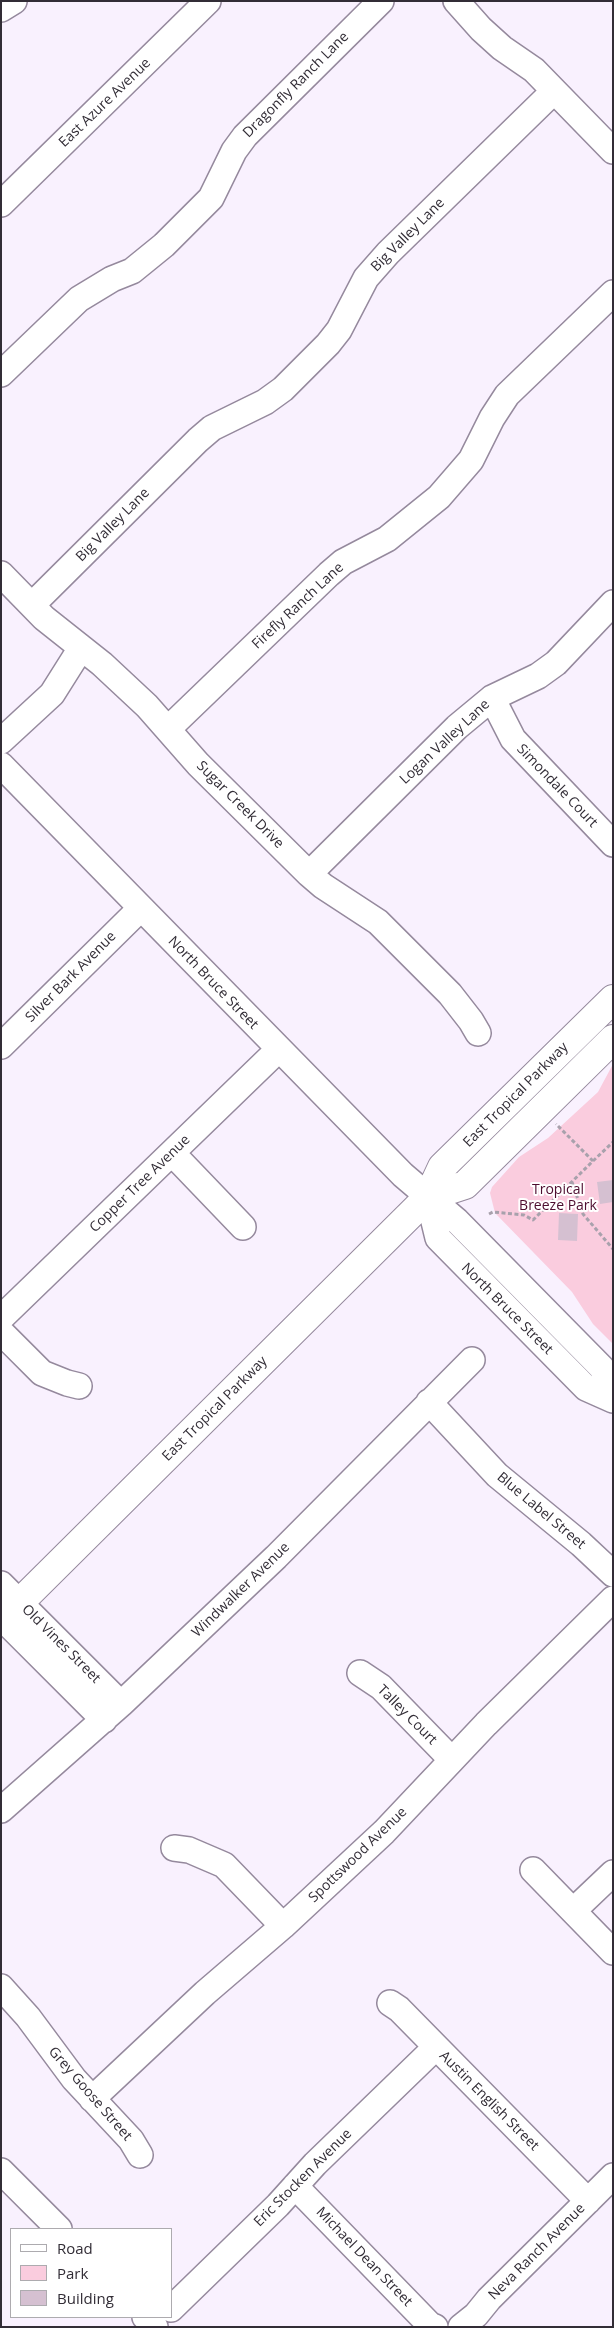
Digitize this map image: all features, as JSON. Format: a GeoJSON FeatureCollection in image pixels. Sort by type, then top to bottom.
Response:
{"type":"FeatureCollection","features":[{"type":"Feature","properties":{"kind":"main road","name":"East Tropical Parkway"},"geometry":{"type":"LineString","coordinates":[[5,1609],[428,1197],[442,1167],[613,999]]}},
{"type":"Feature","properties":{"kind":"main road","name":"East Tropical Parkway"},"geometry":{"type":"LineString","coordinates":[[428,1197],[465,1185],[613,1039]]}},
{"type":"Feature","properties":{"kind":"street"},"geometry":{"type":"LineString","coordinates":[[1,9],[14,1]]}},
{"type":"Feature","properties":{"kind":"street","name":"East Azure Avenue"},"geometry":{"type":"LineString","coordinates":[[1,204],[208,1]]}},
{"type":"Feature","properties":{"kind":"street","name":"Dragonfly Ranch Lane"},"geometry":{"type":"LineString","coordinates":[[1,374],[79,299],[112,279],[132,271],[164,245],[211,198],[234,150],[245,136],[381,1]]}},
{"type":"Feature","properties":{"kind":"street"},"geometry":{"type":"LineString","coordinates":[[456,1],[481,29],[502,48],[534,70],[613,151]]}},
{"type":"Feature","properties":{"kind":"street","name":"Big Valley Lane"},"geometry":{"type":"LineString","coordinates":[[32,606],[198,440],[212,428],[265,402],[290,382],[328,344],[339,330],[366,278],[388,253],[554,91]]}},
{"type":"Feature","properties":{"kind":"street","name":"Firefly Ranch Lane"},"geometry":{"type":"LineString","coordinates":[[168,729],[343,562],[387,539],[439,497],[471,460],[492,418],[507,395],[613,293]]}},
{"type":"Feature","properties":{"kind":"street","name":"Sugar Creek Drive"},"geometry":{"type":"LineString","coordinates":[[1,574],[32,606],[121,681],[168,729],[198,764],[309,874],[323,886],[378,922],[450,994],[478,1033]]}},
{"type":"Feature","properties":{"kind":"street","name":"Logan Valley Lane"},"geometry":{"type":"LineString","coordinates":[[309,874],[457,727],[492,698],[538,676],[556,663],[613,603]]}},
{"type":"Feature","properties":{"kind":"street"},"geometry":{"type":"LineString","coordinates":[[1,741],[52,694],[80,648]]}},
{"type":"Feature","properties":{"kind":"street","name":"Simondale Court"},"geometry":{"type":"LineString","coordinates":[[492,698],[513,739],[613,844]]}},
{"type":"Feature","properties":{"kind":"street","name":"North Bruce Street"},"geometry":{"type":"LineString","coordinates":[[1,764],[278,1050],[403,1175],[457,1221],[602,1368],[613,1393]]}},
{"type":"Feature","properties":{"kind":"street","name":"Silver Bark Avenue"},"geometry":{"type":"LineString","coordinates":[[1,1046],[141,908]]}},
{"type":"Feature","properties":{"kind":"street","name":"Copper Tree Avenue"},"geometry":{"type":"LineString","coordinates":[[1,1318],[278,1050]]}},
{"type":"Feature","properties":{"kind":"street"},"geometry":{"type":"LineString","coordinates":[[172,1153],[243,1227]]}},
{"type":"Feature","properties":{"kind":"street","name":"North Bruce Street"},"geometry":{"type":"LineString","coordinates":[[428,1197],[438,1238],[586,1388],[613,1400]]}},
{"type":"Feature","properties":{"kind":"street"},"geometry":{"type":"LineString","coordinates":[[1,1332],[42,1373],[79,1386]]}},
{"type":"Feature","properties":{"kind":"street","name":"Windwalker Avenue"},"geometry":{"type":"LineString","coordinates":[[1,1810],[112,1712],[276,1558],[472,1360]]}},
{"type":"Feature","properties":{"kind":"street","name":"Blue Label Street"},"geometry":{"type":"LineString","coordinates":[[429,1402],[504,1481],[581,1544],[613,1574]]}},
{"type":"Feature","properties":{"kind":"street","name":"Spottswood Avenue"},"geometry":{"type":"LineString","coordinates":[[92,2099],[384,1832],[452,1760],[613,1599]]}},
{"type":"Feature","properties":{"kind":"street","name":"Old Vines Street"},"geometry":{"type":"LineString","coordinates":[[5,1609],[80,1679],[112,1712]]}},
{"type":"Feature","properties":{"kind":"street","name":"Talley Court"},"geometry":{"type":"LineString","coordinates":[[360,1673],[381,1687],[452,1760]]}},
{"type":"Feature","properties":{"kind":"street"},"geometry":{"type":"LineString","coordinates":[[174,1848],[190,1850],[224,1865],[283,1926]]}},
{"type":"Feature","properties":{"kind":"street"},"geometry":{"type":"LineString","coordinates":[[533,1870],[613,1952]]}},
{"type":"Feature","properties":{"kind":"street"},"geometry":{"type":"LineString","coordinates":[[573,1911],[613,1873]]}},
{"type":"Feature","properties":{"kind":"street","name":"Grey Goose Street"},"geometry":{"type":"LineString","coordinates":[[1,1987],[28,2017],[74,2079],[131,2140],[140,2156]]}},
{"type":"Feature","properties":{"kind":"street","name":"Austin English Street"},"geometry":{"type":"LineString","coordinates":[[390,2003],[399,2009],[588,2201]]}},
{"type":"Feature","properties":{"kind":"street","name":"Eric Stocken Avenue"},"geometry":{"type":"LineString","coordinates":[[172,2305],[436,2047]]}},
{"type":"Feature","properties":{"kind":"street"},"geometry":{"type":"LineString","coordinates":[[1,2171],[58,2228]]}},
{"type":"Feature","properties":{"kind":"street","name":"Neva Ranch Avenue"},"geometry":{"type":"LineString","coordinates":[[462,2327],[613,2176]]}},
{"type":"Feature","properties":{"kind":"street","name":"Michael Dean Street"},"geometry":{"type":"LineString","coordinates":[[295,2186],[426,2322],[435,2327]]}},
{"type":"Feature","properties":{"kind":"path"},"geometry":{"type":"LineString","coordinates":[[542,1109],[593,1161]]}},
{"type":"Feature","properties":{"kind":"path"},"geometry":{"type":"LineString","coordinates":[[489,1214],[493,1212],[524,1215],[533,1220],[613,1142]]}},
{"type":"Feature","properties":{"kind":"path"},"geometry":{"type":"LineString","coordinates":[[572,1182],[583,1214],[595,1231],[613,1249]]}},
{"type":"Feature","properties":{"kind":"green space","name":"Tropical Breeze Park"},"geometry":{"type":"Polygon","coordinates":[[[613,1064],[613,1344],[593,1324],[572,1292],[495,1213],[490,1193],[492,1187],[519,1157],[548,1138],[598,1092],[613,1064]]]}},
{"type":"Feature","properties":{"kind":"building"},"geometry":{"type":"Polygon","coordinates":[[[613,1180],[613,1202],[600,1204],[597,1182],[613,1180]]]}},
{"type":"Feature","properties":{"kind":"building"},"geometry":{"type":"Polygon","coordinates":[[[559,1213],[578,1214],[577,1241],[558,1240],[559,1213]]]}}]}
